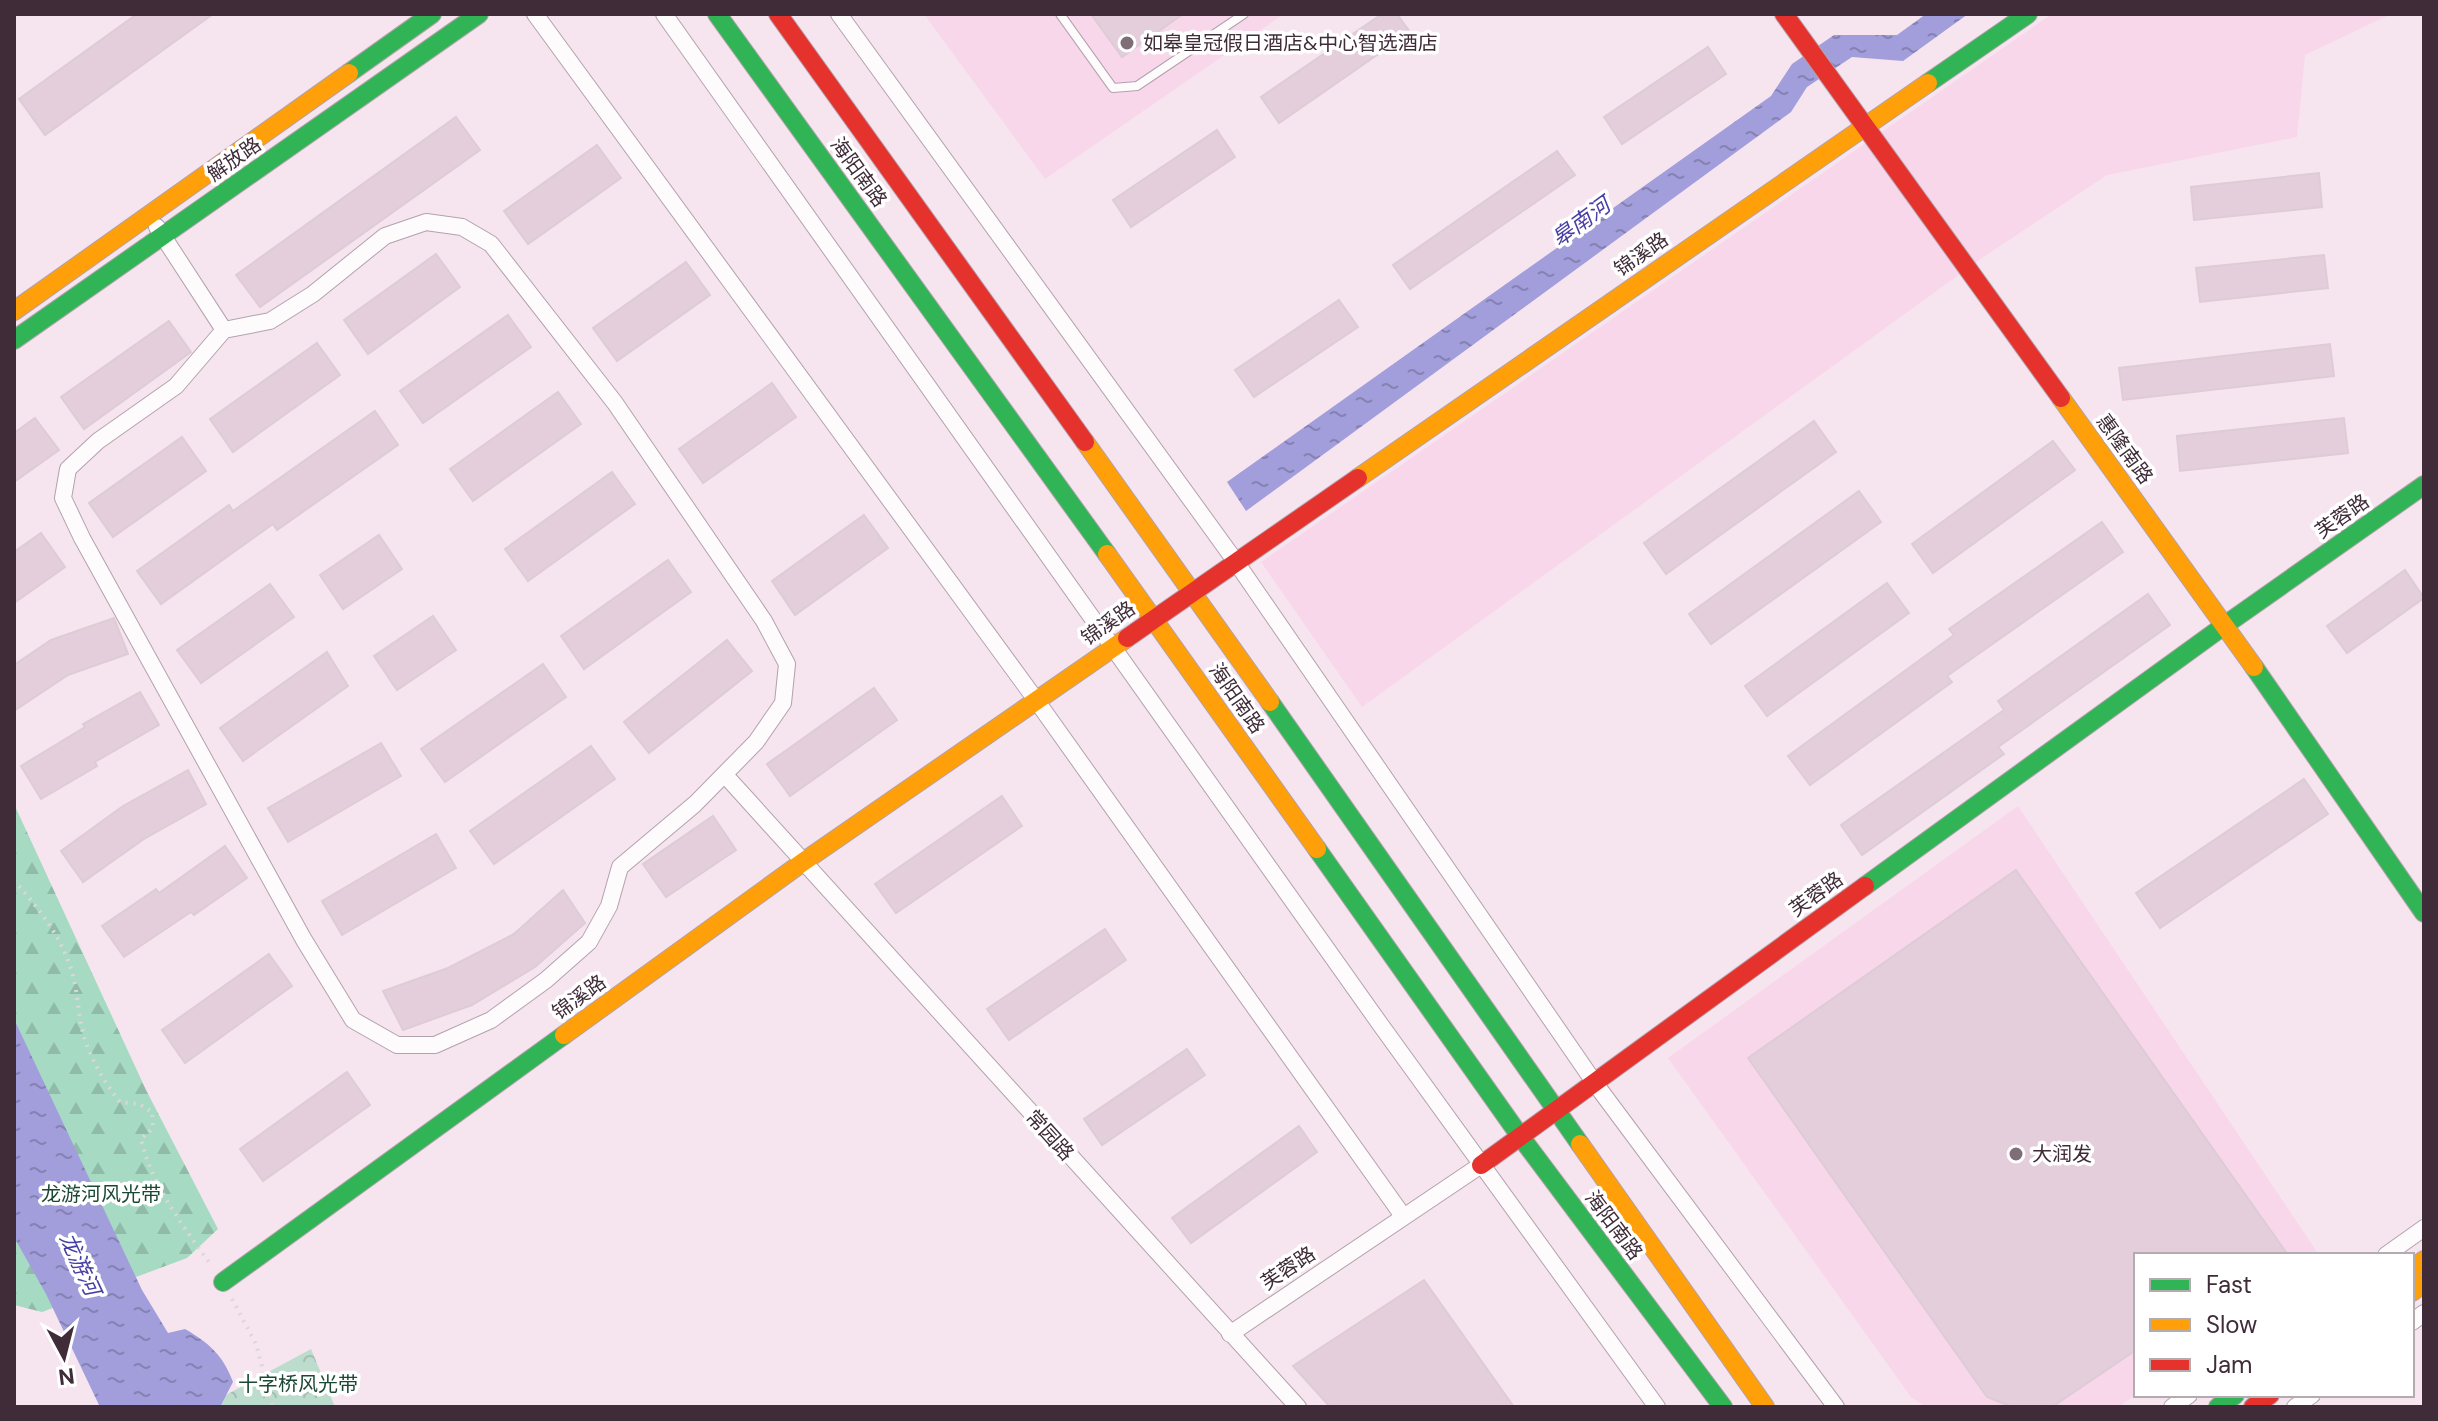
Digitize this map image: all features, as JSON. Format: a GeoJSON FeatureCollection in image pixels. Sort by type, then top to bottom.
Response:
{"type":"FeatureCollection","features":[{"type":"Feature","properties":{"kind":"street","name":"解放路"},"geometry":{"type":"LineString","coordinates":[[14,311],[432,14]]}},
{"type":"Feature","properties":{"kind":"street","name":"解放路"},"geometry":{"type":"LineString","coordinates":[[14,340],[479,14]]}},
{"type":"Feature","properties":{"kind":"street"},"geometry":{"type":"LineString","coordinates":[[535,14],[1036,700],[1403,1216]]}},
{"type":"Feature","properties":{"kind":"street"},"geometry":{"type":"LineString","coordinates":[[664,14],[1481,1165],[1657,1407]]}},
{"type":"Feature","properties":{"kind":"street","name":"海阳南路"},"geometry":{"type":"LineString","coordinates":[[717,14],[1154,618],[1520,1136],[1723,1407]]}},
{"type":"Feature","properties":{"kind":"street","name":"海阳南路"},"geometry":{"type":"LineString","coordinates":[[778,14],[1192,591],[1765,1407]]}},
{"type":"Feature","properties":{"kind":"street"},"geometry":{"type":"LineString","coordinates":[[839,14],[1236,562],[1594,1082],[1836,1407]]}},
{"type":"Feature","properties":{"kind":"street","name":"惠隆南路"},"geometry":{"type":"LineString","coordinates":[[1784,14],[2225,625],[2424,913]]}},
{"type":"Feature","properties":{"kind":"street","name":"锦溪路"},"geometry":{"type":"LineString","coordinates":[[223,1282],[803,862],[2028,14]]}},
{"type":"Feature","properties":{"kind":"street"},"geometry":{"type":"LineString","coordinates":[[149,217],[224,330]]}},
{"type":"Feature","properties":{"kind":"street"},"geometry":{"type":"LineString","coordinates":[[426,222],[462,227],[491,244],[615,403],[764,621],[787,664],[783,703],[756,742],[725,775],[620,867],[609,906],[589,942],[546,980],[491,1020],[435,1045],[397,1045],[353,1020],[304,940],[82,538],[63,498],[68,469],[98,441],[176,386],[224,330],[270,321],[313,294],[385,236],[426,222]]}},
{"type":"Feature","properties":{"kind":"street","name":"芙蓉路"},"geometry":{"type":"LineString","coordinates":[[1230,1334],[1481,1165],[2225,625],[2424,485]]}},
{"type":"Feature","properties":{"kind":"street","name":"常园路"},"geometry":{"type":"LineString","coordinates":[[725,775],[1298,1407]]}},
{"type":"Feature","properties":{"kind":"street"},"geometry":{"type":"LineString","coordinates":[[2389,1253],[2424,1228]]}},
{"type":"Feature","properties":{"kind":"lane"},"geometry":{"type":"LineString","coordinates":[[1060,14],[1113,88],[1137,86],[1244,14]]}},
{"type":"Feature","properties":{"kind":"path"},"geometry":{"type":"LineString","coordinates":[[14,880],[45,917],[60,942],[71,970],[85,1037],[103,1081],[120,1102],[139,1104],[152,1112],[153,1128],[141,1139],[146,1158],[177,1218],[223,1282],[256,1344],[273,1407]]}},
{"type":"Feature","properties":{"kind":"shaded area"},"geometry":{"type":"Polygon","coordinates":[[[924,14],[1284,14],[1045,179],[924,14]]]}},
{"type":"Feature","properties":{"kind":"shaded area"},"geometry":{"type":"Polygon","coordinates":[[[2052,14],[2391,14],[2305,55],[2297,137],[2107,175],[1982,258],[1362,707],[1261,562],[2052,14]]]}},
{"type":"Feature","properties":{"kind":"shaded area","name":"大润发"},"geometry":{"type":"Polygon","coordinates":[[[2018,806],[2318,1253],[2134,1253],[2134,1396],[2118,1407],[1926,1407],[1911,1397],[1668,1058],[2018,806]]]}},
{"type":"Feature","properties":{"kind":"green space","name":"龙游河风光带"},"geometry":{"type":"Polygon","coordinates":[[[14,804],[146,1090],[218,1229],[187,1258],[42,1312],[14,1305],[14,804]]]}},
{"type":"Feature","properties":{"kind":"green space","name":"十字桥风光带"},"geometry":{"type":"Polygon","coordinates":[[[311,1349],[335,1407],[191,1407],[226,1395],[311,1349]]]}},
{"type":"Feature","properties":{"kind":"water"},"geometry":{"type":"Polygon","coordinates":[[[1926,14],[1968,14],[1903,61],[1852,57],[1807,87],[1791,112],[1246,511],[1227,482],[1771,96],[1792,64],[1834,35],[1897,35],[1926,14]]]}},
{"type":"Feature","properties":{"kind":"water","name":"龙游河"},"geometry":{"type":"Polygon","coordinates":[[[14,1019],[142,1290],[168,1333],[185,1329],[208,1345],[225,1364],[233,1382],[220,1407],[100,1407],[46,1294],[14,1237],[14,1019]]]}},
{"type":"Feature","properties":{"kind":"building"},"geometry":{"type":"Polygon","coordinates":[[[137,14],[213,14],[45,135],[19,99],[137,14]]]}},
{"type":"Feature","properties":{"kind":"building","name":"如皋皇冠假日酒店&中心智选酒店"},"geometry":{"type":"Polygon","coordinates":[[[1091,14],[1183,14],[1122,57],[1091,14]]]}},
{"type":"Feature","properties":{"kind":"building"},"geometry":{"type":"Polygon","coordinates":[[[1382,14],[1397,14],[1410,32],[1279,123],[1261,97],[1382,14]]]}},
{"type":"Feature","properties":{"kind":"building"},"geometry":{"type":"Polygon","coordinates":[[[1708,47],[1726,74],[1622,144],[1604,117],[1708,47]]]}},
{"type":"Feature","properties":{"kind":"building"},"geometry":{"type":"Polygon","coordinates":[[[456,117],[480,150],[260,307],[236,275],[456,117]]]}},
{"type":"Feature","properties":{"kind":"building"},"geometry":{"type":"Polygon","coordinates":[[[1217,130],[1235,157],[1131,227],[1113,200],[1217,130]]]}},
{"type":"Feature","properties":{"kind":"building"},"geometry":{"type":"Polygon","coordinates":[[[597,145],[621,178],[528,244],[504,211],[597,145]]]}},
{"type":"Feature","properties":{"kind":"building"},"geometry":{"type":"Polygon","coordinates":[[[1557,151],[1575,175],[1410,289],[1393,265],[1557,151]]]}},
{"type":"Feature","properties":{"kind":"building"},"geometry":{"type":"Polygon","coordinates":[[[2319,173],[2322,207],[2194,220],[2191,187],[2319,173]]]}},
{"type":"Feature","properties":{"kind":"building"},"geometry":{"type":"Polygon","coordinates":[[[436,254],[460,287],[368,354],[344,320],[436,254]]]}},
{"type":"Feature","properties":{"kind":"building"},"geometry":{"type":"Polygon","coordinates":[[[2324,255],[2328,288],[2200,302],[2196,268],[2324,255]]]}},
{"type":"Feature","properties":{"kind":"building"},"geometry":{"type":"Polygon","coordinates":[[[686,262],[710,295],[617,361],[593,328],[686,262]]]}},
{"type":"Feature","properties":{"kind":"building"},"geometry":{"type":"Polygon","coordinates":[[[1339,300],[1358,327],[1254,397],[1235,370],[1339,300]]]}},
{"type":"Feature","properties":{"kind":"building"},"geometry":{"type":"Polygon","coordinates":[[[508,315],[531,347],[423,423],[400,391],[508,315]]]}},
{"type":"Feature","properties":{"kind":"building"},"geometry":{"type":"Polygon","coordinates":[[[169,321],[191,352],[84,429],[61,397],[169,321]]]}},
{"type":"Feature","properties":{"kind":"building"},"geometry":{"type":"Polygon","coordinates":[[[317,343],[340,375],[233,452],[210,419],[317,343]]]}},
{"type":"Feature","properties":{"kind":"building"},"geometry":{"type":"Polygon","coordinates":[[[2330,344],[2334,376],[2123,400],[2119,368],[2330,344]]]}},
{"type":"Feature","properties":{"kind":"building"},"geometry":{"type":"Polygon","coordinates":[[[772,383],[796,417],[703,483],[679,449],[772,383]]]}},
{"type":"Feature","properties":{"kind":"building"},"geometry":{"type":"Polygon","coordinates":[[[558,392],[581,424],[473,501],[450,469],[558,392]]]}},
{"type":"Feature","properties":{"kind":"building"},"geometry":{"type":"Polygon","coordinates":[[[375,411],[398,445],[277,530],[273,524],[161,604],[137,571],[229,505],[233,511],[375,411]]]}},
{"type":"Feature","properties":{"kind":"building"},"geometry":{"type":"Polygon","coordinates":[[[35,418],[59,450],[14,482],[14,433],[35,418]]]}},
{"type":"Feature","properties":{"kind":"building"},"geometry":{"type":"Polygon","coordinates":[[[2344,418],[2348,453],[2180,471],[2177,436],[2344,418]]]}},
{"type":"Feature","properties":{"kind":"building"},"geometry":{"type":"Polygon","coordinates":[[[1814,421],[1836,452],[1666,574],[1644,543],[1814,421]]]}},
{"type":"Feature","properties":{"kind":"building"},"geometry":{"type":"Polygon","coordinates":[[[182,437],[206,471],[113,537],[89,503],[182,437]]]}},
{"type":"Feature","properties":{"kind":"building"},"geometry":{"type":"Polygon","coordinates":[[[2053,441],[2075,470],[1933,573],[1912,544],[2053,441]]]}},
{"type":"Feature","properties":{"kind":"building"},"geometry":{"type":"Polygon","coordinates":[[[612,472],[635,504],[528,581],[505,549],[612,472]]]}},
{"type":"Feature","properties":{"kind":"building"},"geometry":{"type":"Polygon","coordinates":[[[1859,491],[1881,522],[1711,644],[1689,614],[1859,491]]]}},
{"type":"Feature","properties":{"kind":"building"},"geometry":{"type":"Polygon","coordinates":[[[864,515],[888,548],[795,615],[772,581],[864,515]]]}},
{"type":"Feature","properties":{"kind":"building"},"geometry":{"type":"Polygon","coordinates":[[[2102,522],[2123,552],[1947,676],[1952,682],[1810,785],[1788,756],[1954,635],[1949,629],[2102,522]]]}},
{"type":"Feature","properties":{"kind":"building"},"geometry":{"type":"Polygon","coordinates":[[[41,533],[65,567],[14,603],[14,552],[41,533]]]}},
{"type":"Feature","properties":{"kind":"building"},"geometry":{"type":"Polygon","coordinates":[[[379,535],[402,569],[343,609],[320,575],[379,535]]]}},
{"type":"Feature","properties":{"kind":"building"},"geometry":{"type":"Polygon","coordinates":[[[668,560],[691,592],[584,669],[561,636],[668,560]]]}},
{"type":"Feature","properties":{"kind":"building"},"geometry":{"type":"Polygon","coordinates":[[[2405,570],[2424,598],[2347,653],[2327,626],[2405,570]]]}},
{"type":"Feature","properties":{"kind":"building"},"geometry":{"type":"Polygon","coordinates":[[[1887,583],[1909,613],[1767,716],[1745,686],[1887,583]]]}},
{"type":"Feature","properties":{"kind":"building"},"geometry":{"type":"Polygon","coordinates":[[[270,584],[294,617],[201,683],[177,650],[270,584]]]}},
{"type":"Feature","properties":{"kind":"building"},"geometry":{"type":"Polygon","coordinates":[[[2148,594],[2170,625],[1998,747],[2004,754],[1862,855],[1841,825],[2004,710],[1998,701],[2148,594]]]}},
{"type":"Feature","properties":{"kind":"building"},"geometry":{"type":"Polygon","coordinates":[[[433,616],[456,650],[397,690],[374,656],[433,616]]]}},
{"type":"Feature","properties":{"kind":"building"},"geometry":{"type":"Polygon","coordinates":[[[114,618],[128,654],[68,675],[14,711],[14,665],[51,640],[114,618]]]}},
{"type":"Feature","properties":{"kind":"building"},"geometry":{"type":"Polygon","coordinates":[[[727,640],[752,671],[649,753],[624,722],[727,640]]]}},
{"type":"Feature","properties":{"kind":"building"},"geometry":{"type":"Polygon","coordinates":[[[327,652],[348,686],[243,761],[220,728],[327,652]]]}},
{"type":"Feature","properties":{"kind":"building"},"geometry":{"type":"Polygon","coordinates":[[[543,664],[566,697],[445,782],[421,749],[543,664]]]}},
{"type":"Feature","properties":{"kind":"building"},"geometry":{"type":"Polygon","coordinates":[[[874,688],[897,720],[790,796],[767,764],[874,688]]]}},
{"type":"Feature","properties":{"kind":"building"},"geometry":{"type":"Polygon","coordinates":[[[140,692],[159,725],[95,762],[97,766],[41,799],[21,766],[85,727],[83,724],[140,692]]]}},
{"type":"Feature","properties":{"kind":"building"},"geometry":{"type":"Polygon","coordinates":[[[381,743],[401,776],[288,842],[268,808],[381,743]]]}},
{"type":"Feature","properties":{"kind":"building"},"geometry":{"type":"Polygon","coordinates":[[[591,746],[615,779],[494,864],[470,831],[591,746]]]}},
{"type":"Feature","properties":{"kind":"building"},"geometry":{"type":"Polygon","coordinates":[[[188,770],[206,804],[144,839],[83,882],[61,851],[123,806],[188,770]]]}},
{"type":"Feature","properties":{"kind":"building"},"geometry":{"type":"Polygon","coordinates":[[[2304,779],[2328,814],[2160,928],[2136,893],[2304,779]]]}},
{"type":"Feature","properties":{"kind":"building"},"geometry":{"type":"Polygon","coordinates":[[[1002,796],[1022,826],[896,913],[875,884],[1002,796]]]}},
{"type":"Feature","properties":{"kind":"building"},"geometry":{"type":"Polygon","coordinates":[[[713,816],[736,850],[666,897],[643,864],[713,816]]]}},
{"type":"Feature","properties":{"kind":"building"},"geometry":{"type":"Polygon","coordinates":[[[436,834],[456,868],[342,935],[322,901],[436,834]]]}},
{"type":"Feature","properties":{"kind":"building"},"geometry":{"type":"Polygon","coordinates":[[[225,846],[247,878],[194,915],[191,912],[124,957],[102,926],[156,889],[159,893],[225,846]]]}},
{"type":"Feature","properties":{"kind":"building","name":"大润发"},"geometry":{"type":"Polygon","coordinates":[[[2016,870],[2287,1253],[2134,1253],[2134,1351],[2052,1407],[2012,1407],[1987,1397],[1748,1058],[2016,870]]]}},
{"type":"Feature","properties":{"kind":"building"},"geometry":{"type":"Polygon","coordinates":[[[563,890],[585,923],[535,967],[472,1005],[403,1030],[383,991],[448,968],[514,934],[563,890]]]}},
{"type":"Feature","properties":{"kind":"building"},"geometry":{"type":"Polygon","coordinates":[[[1105,929],[1126,960],[1009,1040],[987,1009],[1105,929]]]}},
{"type":"Feature","properties":{"kind":"building"},"geometry":{"type":"Polygon","coordinates":[[[269,954],[292,986],[185,1063],[162,1030],[269,954]]]}},
{"type":"Feature","properties":{"kind":"building"},"geometry":{"type":"Polygon","coordinates":[[[1187,1049],[1205,1075],[1102,1145],[1084,1119],[1187,1049]]]}},
{"type":"Feature","properties":{"kind":"building"},"geometry":{"type":"Polygon","coordinates":[[[347,1072],[370,1105],[263,1181],[240,1149],[347,1072]]]}},
{"type":"Feature","properties":{"kind":"building"},"geometry":{"type":"Polygon","coordinates":[[[1299,1126],[1317,1152],[1191,1243],[1172,1218],[1299,1126]]]}},
{"type":"Feature","properties":{"kind":"building"},"geometry":{"type":"Polygon","coordinates":[[[1424,1280],[1514,1407],[1330,1407],[1293,1366],[1424,1280]]]}},
{"type":"Feature","properties":{"kind":"traffic: fast"},"geometry":{"type":"LineString","coordinates":[[349,73],[432,14]]}},
{"type":"Feature","properties":{"kind":"traffic: fast"},"geometry":{"type":"LineString","coordinates":[[14,340],[479,14]]}},
{"type":"Feature","properties":{"kind":"traffic: fast"},"geometry":{"type":"LineString","coordinates":[[717,14],[1107,554]]}},
{"type":"Feature","properties":{"kind":"traffic: fast"},"geometry":{"type":"LineString","coordinates":[[1928,83],[2028,14]]}},
{"type":"Feature","properties":{"kind":"traffic: fast"},"geometry":{"type":"LineString","coordinates":[[1865,886],[2424,485]]}},
{"type":"Feature","properties":{"kind":"traffic: fast"},"geometry":{"type":"LineString","coordinates":[[2254,667],[2424,913]]}},
{"type":"Feature","properties":{"kind":"traffic: fast"},"geometry":{"type":"LineString","coordinates":[[1270,702],[1580,1144]]}},
{"type":"Feature","properties":{"kind":"traffic: fast"},"geometry":{"type":"LineString","coordinates":[[1317,849],[1520,1136],[1723,1407]]}},
{"type":"Feature","properties":{"kind":"traffic: fast"},"geometry":{"type":"LineString","coordinates":[[223,1282],[564,1035]]}},
{"type":"Feature","properties":{"kind":"traffic: fast"},"geometry":{"type":"LineString","coordinates":[[2218,1407],[2232,1397]]}},
{"type":"Feature","properties":{"kind":"traffic: slow"},"geometry":{"type":"LineString","coordinates":[[14,311],[349,73]]}},
{"type":"Feature","properties":{"kind":"traffic: slow"},"geometry":{"type":"LineString","coordinates":[[1358,478],[1928,83]]}},
{"type":"Feature","properties":{"kind":"traffic: slow"},"geometry":{"type":"LineString","coordinates":[[2061,398],[2254,667]]}},
{"type":"Feature","properties":{"kind":"traffic: slow"},"geometry":{"type":"LineString","coordinates":[[1085,442],[1270,702]]}},
{"type":"Feature","properties":{"kind":"traffic: slow"},"geometry":{"type":"LineString","coordinates":[[1107,554],[1317,849]]}},
{"type":"Feature","properties":{"kind":"traffic: slow"},"geometry":{"type":"LineString","coordinates":[[564,1035],[803,862],[1127,638]]}},
{"type":"Feature","properties":{"kind":"traffic: slow"},"geometry":{"type":"LineString","coordinates":[[1580,1144],[1765,1407]]}},
{"type":"Feature","properties":{"kind":"traffic: slow"},"geometry":{"type":"LineString","coordinates":[[2414,1268],[2424,1260]]}},
{"type":"Feature","properties":{"kind":"traffic: slow"},"geometry":{"type":"LineString","coordinates":[[2414,1290],[2424,1283]]}},
{"type":"Feature","properties":{"kind":"traffic: jam"},"geometry":{"type":"LineString","coordinates":[[778,14],[1085,442]]}},
{"type":"Feature","properties":{"kind":"traffic: jam"},"geometry":{"type":"LineString","coordinates":[[1784,14],[2061,398]]}},
{"type":"Feature","properties":{"kind":"traffic: jam"},"geometry":{"type":"LineString","coordinates":[[1127,638],[1358,478]]}},
{"type":"Feature","properties":{"kind":"traffic: jam"},"geometry":{"type":"LineString","coordinates":[[1481,1165],[1865,886]]}},
{"type":"Feature","properties":{"kind":"traffic: jam"},"geometry":{"type":"LineString","coordinates":[[2253,1407],[2267,1397]]}},
{"type":"Feature","properties":{"kind":"place","name":"如皋皇冠假日酒店&中心智选酒店"},"geometry":{"type":"Point","coordinates":[1127,43]}},
{"type":"Feature","properties":{"kind":"place","name":"大润发"},"geometry":{"type":"Point","coordinates":[2016,1154]}},
{"type":"Feature","properties":{"kind":"water label","name":"皋南河"},"geometry":{"type":"Point","coordinates":[1581,222]}}]}
